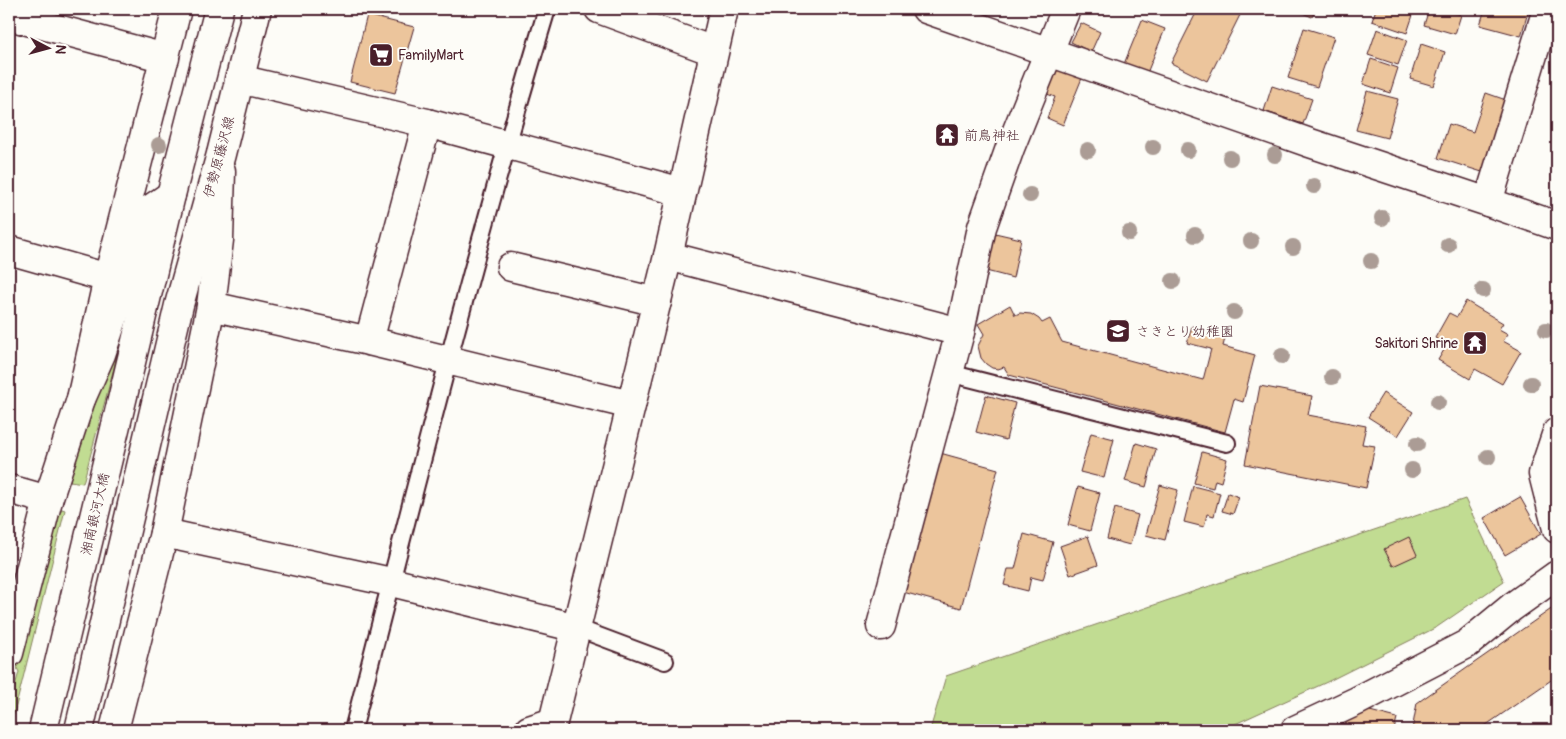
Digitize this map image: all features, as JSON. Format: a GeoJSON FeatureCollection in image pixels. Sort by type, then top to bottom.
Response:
{"type":"FeatureCollection","features":[{"type":"Feature","properties":{"kind":"street"},"geometry":{"type":"LineString","coordinates":[[9,653],[48,500],[81,399],[108,278],[177,9]]}},
{"type":"Feature","properties":{"kind":"street"},"geometry":{"type":"LineString","coordinates":[[81,399],[101,354],[149,210],[172,195],[219,9]]}},
{"type":"Feature","properties":{"kind":"street","name":"伊勢原藤沢線"},"geometry":{"type":"LineString","coordinates":[[79,730],[178,305],[221,154],[257,9]]}},
{"type":"Feature","properties":{"kind":"street"},"geometry":{"type":"LineString","coordinates":[[599,9],[713,51]]}},
{"type":"Feature","properties":{"kind":"street"},"geometry":{"type":"LineString","coordinates":[[529,730],[553,722],[657,302],[724,9]]}},
{"type":"Feature","properties":{"kind":"street"},"geometry":{"type":"LineString","coordinates":[[926,9],[1310,143],[1557,226]]}},
{"type":"Feature","properties":{"kind":"street"},"geometry":{"type":"LineString","coordinates":[[881,626],[960,332],[982,227],[1010,148],[1066,9]]}},
{"type":"Feature","properties":{"kind":"street"},"geometry":{"type":"LineString","coordinates":[[1488,202],[1547,9]]}},
{"type":"Feature","properties":{"kind":"street"},"geometry":{"type":"LineString","coordinates":[[9,16],[164,58]]}},
{"type":"Feature","properties":{"kind":"street"},"geometry":{"type":"LineString","coordinates":[[240,79],[427,123],[682,192]]}},
{"type":"Feature","properties":{"kind":"street"},"geometry":{"type":"LineString","coordinates":[[368,341],[427,123]]}},
{"type":"Feature","properties":{"kind":"street"},"geometry":{"type":"LineString","coordinates":[[114,730],[164,533],[211,306],[220,240],[221,154]]}},
{"type":"Feature","properties":{"kind":"street","name":"湘南銀河大橋"},"geometry":{"type":"LineString","coordinates":[[43,730],[172,195]]}},
{"type":"Feature","properties":{"kind":"street"},"geometry":{"type":"LineString","coordinates":[[9,250],[108,278]]}},
{"type":"Feature","properties":{"kind":"street"},"geometry":{"type":"LineString","coordinates":[[668,256],[960,332]]}},
{"type":"Feature","properties":{"kind":"street"},"geometry":{"type":"LineString","coordinates":[[511,267],[657,302]]}},
{"type":"Feature","properties":{"kind":"street"},"geometry":{"type":"LineString","coordinates":[[211,306],[368,341],[630,405]]}},
{"type":"Feature","properties":{"kind":"street"},"geometry":{"type":"LineString","coordinates":[[1557,432],[1543,474],[1557,530]]}},
{"type":"Feature","properties":{"kind":"street"},"geometry":{"type":"LineString","coordinates":[[9,489],[48,500]]}},
{"type":"Feature","properties":{"kind":"street"},"geometry":{"type":"LineString","coordinates":[[164,533],[391,582],[577,628]]}},
{"type":"Feature","properties":{"kind":"street"},"geometry":{"type":"LineString","coordinates":[[1295,730],[1357,701],[1467,644],[1512,607],[1557,575]]}},
{"type":"Feature","properties":{"kind":"lane"},"geometry":{"type":"LineString","coordinates":[[353,730],[506,144],[547,9]]}},
{"type":"Feature","properties":{"kind":"lane"},"geometry":{"type":"LineString","coordinates":[[949,373],[1228,443]]}},
{"type":"Feature","properties":{"kind":"lane"},"geometry":{"type":"LineString","coordinates":[[577,628],[665,661]]}},
{"type":"Feature","properties":{"kind":"green space"},"geometry":{"type":"Polygon","coordinates":[[[126,303],[131,304],[83,483],[70,481],[69,474],[126,303]]]}},
{"type":"Feature","properties":{"kind":"green space"},"geometry":{"type":"Polygon","coordinates":[[[1465,499],[1504,581],[1437,627],[1327,682],[1222,730],[930,730],[946,676],[1465,499]]]}},
{"type":"Feature","properties":{"kind":"green space"},"geometry":{"type":"Polygon","coordinates":[[[59,508],[65,510],[9,730],[9,696],[14,689],[19,672],[17,668],[59,508]]]}},
{"type":"Feature","properties":{"kind":"building"},"geometry":{"type":"Polygon","coordinates":[[[1198,9],[1243,9],[1207,81],[1171,63],[1198,9]]]}},
{"type":"Feature","properties":{"kind":"building"},"geometry":{"type":"Polygon","coordinates":[[[1293,9],[1316,9],[1312,17],[1293,9]]]}},
{"type":"Feature","properties":{"kind":"building"},"geometry":{"type":"Polygon","coordinates":[[[1376,9],[1415,9],[1407,33],[1372,21],[1376,9]]]}},
{"type":"Feature","properties":{"kind":"building"},"geometry":{"type":"Polygon","coordinates":[[[1429,9],[1442,9],[1461,15],[1455,34],[1424,25],[1429,9]]]}},
{"type":"Feature","properties":{"kind":"building"},"geometry":{"type":"Polygon","coordinates":[[[1485,9],[1529,9],[1521,36],[1480,25],[1485,9]]]}},
{"type":"Feature","properties":{"kind":"building","name":"FamilyMart"},"geometry":{"type":"Polygon","coordinates":[[[367,15],[414,27],[395,93],[350,82],[367,15]]]}},
{"type":"Feature","properties":{"kind":"building"},"geometry":{"type":"Polygon","coordinates":[[[1142,20],[1165,29],[1147,73],[1124,64],[1142,20]]]}},
{"type":"Feature","properties":{"kind":"building"},"geometry":{"type":"Polygon","coordinates":[[[1081,23],[1100,32],[1091,52],[1071,42],[1081,23]]]}},
{"type":"Feature","properties":{"kind":"building"},"geometry":{"type":"Polygon","coordinates":[[[1304,28],[1334,37],[1317,87],[1288,78],[1304,28]]]}},
{"type":"Feature","properties":{"kind":"building"},"geometry":{"type":"Polygon","coordinates":[[[1377,29],[1407,40],[1398,65],[1368,55],[1377,29]]]}},
{"type":"Feature","properties":{"kind":"building"},"geometry":{"type":"Polygon","coordinates":[[[1421,44],[1445,52],[1434,86],[1410,79],[1421,44]]]}},
{"type":"Feature","properties":{"kind":"building"},"geometry":{"type":"Polygon","coordinates":[[[1371,59],[1398,68],[1390,93],[1363,84],[1371,59]]]}},
{"type":"Feature","properties":{"kind":"building"},"geometry":{"type":"Polygon","coordinates":[[[1058,68],[1082,78],[1063,125],[1047,118],[1055,97],[1047,94],[1058,68]]]}},
{"type":"Feature","properties":{"kind":"building"},"geometry":{"type":"Polygon","coordinates":[[[1272,86],[1312,99],[1303,124],[1264,111],[1272,86]]]}},
{"type":"Feature","properties":{"kind":"building"},"geometry":{"type":"Polygon","coordinates":[[[1367,91],[1398,99],[1387,138],[1356,130],[1367,91]]]}},
{"type":"Feature","properties":{"kind":"building"},"geometry":{"type":"Polygon","coordinates":[[[1486,93],[1506,100],[1482,172],[1438,158],[1449,124],[1473,132],[1486,93]]]}},
{"type":"Feature","properties":{"kind":"building"},"geometry":{"type":"Polygon","coordinates":[[[995,233],[1021,239],[1013,278],[986,271],[995,233]]]}},
{"type":"Feature","properties":{"kind":"building","name":"Sakitori Shrine"},"geometry":{"type":"Polygon","coordinates":[[[1466,301],[1503,323],[1499,329],[1508,334],[1503,341],[1521,351],[1502,384],[1475,369],[1470,379],[1438,360],[1447,345],[1435,338],[1449,313],[1457,317],[1466,301]]]}},
{"type":"Feature","properties":{"kind":"building"},"geometry":{"type":"Polygon","coordinates":[[[1010,305],[1015,315],[1020,313],[1031,314],[1042,323],[1050,319],[1062,342],[1203,380],[1211,349],[1187,343],[1192,326],[1226,335],[1223,346],[1255,355],[1243,402],[1234,399],[1225,432],[1009,375],[1004,367],[992,368],[981,358],[978,346],[984,334],[978,324],[1010,305]]]}},
{"type":"Feature","properties":{"kind":"building"},"geometry":{"type":"Polygon","coordinates":[[[1260,386],[1312,396],[1308,415],[1366,426],[1362,444],[1375,446],[1366,488],[1245,464],[1260,386]]]}},
{"type":"Feature","properties":{"kind":"building"},"geometry":{"type":"Polygon","coordinates":[[[1383,393],[1413,412],[1398,436],[1368,417],[1383,393]]]}},
{"type":"Feature","properties":{"kind":"building"},"geometry":{"type":"Polygon","coordinates":[[[986,395],[1015,403],[1006,440],[976,432],[986,395]]]}},
{"type":"Feature","properties":{"kind":"building"},"geometry":{"type":"Polygon","coordinates":[[[1091,433],[1114,439],[1104,478],[1080,472],[1091,433]]]}},
{"type":"Feature","properties":{"kind":"building"},"geometry":{"type":"Polygon","coordinates":[[[1136,443],[1156,449],[1146,487],[1125,481],[1136,443]]]}},
{"type":"Feature","properties":{"kind":"building"},"geometry":{"type":"Polygon","coordinates":[[[1202,452],[1227,459],[1221,482],[1215,480],[1213,488],[1194,483],[1202,452]]]}},
{"type":"Feature","properties":{"kind":"building"},"geometry":{"type":"Polygon","coordinates":[[[940,453],[998,469],[961,608],[903,592],[940,453]]]}},
{"type":"Feature","properties":{"kind":"building"},"geometry":{"type":"Polygon","coordinates":[[[1160,485],[1178,490],[1165,540],[1146,535],[1160,485]]]}},
{"type":"Feature","properties":{"kind":"building"},"geometry":{"type":"Polygon","coordinates":[[[1193,486],[1220,493],[1214,516],[1207,514],[1204,527],[1184,522],[1193,486]]]}},
{"type":"Feature","properties":{"kind":"building"},"geometry":{"type":"Polygon","coordinates":[[[1078,487],[1100,493],[1090,531],[1068,525],[1078,487]]]}},
{"type":"Feature","properties":{"kind":"building"},"geometry":{"type":"Polygon","coordinates":[[[1228,493],[1239,497],[1233,514],[1222,511],[1228,493]]]}},
{"type":"Feature","properties":{"kind":"building"},"geometry":{"type":"Polygon","coordinates":[[[1520,497],[1541,534],[1505,555],[1484,518],[1520,497]]]}},
{"type":"Feature","properties":{"kind":"building"},"geometry":{"type":"Polygon","coordinates":[[[1115,508],[1138,515],[1130,545],[1107,539],[1115,508]]]}},
{"type":"Feature","properties":{"kind":"building"},"geometry":{"type":"Polygon","coordinates":[[[1024,534],[1053,542],[1043,580],[1031,577],[1028,591],[1004,585],[1008,569],[1015,569],[1024,534]]]}},
{"type":"Feature","properties":{"kind":"building"},"geometry":{"type":"Polygon","coordinates":[[[1088,536],[1098,565],[1070,575],[1060,546],[1088,536]]]}},
{"type":"Feature","properties":{"kind":"building"},"geometry":{"type":"Polygon","coordinates":[[[1409,537],[1417,555],[1393,566],[1384,549],[1409,537]]]}},
{"type":"Feature","properties":{"kind":"building"},"geometry":{"type":"Polygon","coordinates":[[[1557,605],[1557,676],[1479,730],[1412,730],[1417,703],[1557,605]]]}},
{"type":"Feature","properties":{"kind":"building"},"geometry":{"type":"Polygon","coordinates":[[[1366,710],[1397,718],[1394,730],[1339,730],[1341,723],[1366,710]]]}},
{"type":"Feature","properties":{"kind":"place","name":"FamilyMart"},"geometry":{"type":"Point","coordinates":[381,55]}},
{"type":"Feature","properties":{"kind":"place","name":"前鳥神社"},"geometry":{"type":"Point","coordinates":[947,135]}},
{"type":"Feature","properties":{"kind":"place","name":"さきとり幼稚園"},"geometry":{"type":"Point","coordinates":[1118,331]}},
{"type":"Feature","properties":{"kind":"place","name":"Sakitori Shrine"},"geometry":{"type":"Point","coordinates":[1475,343]}}]}
